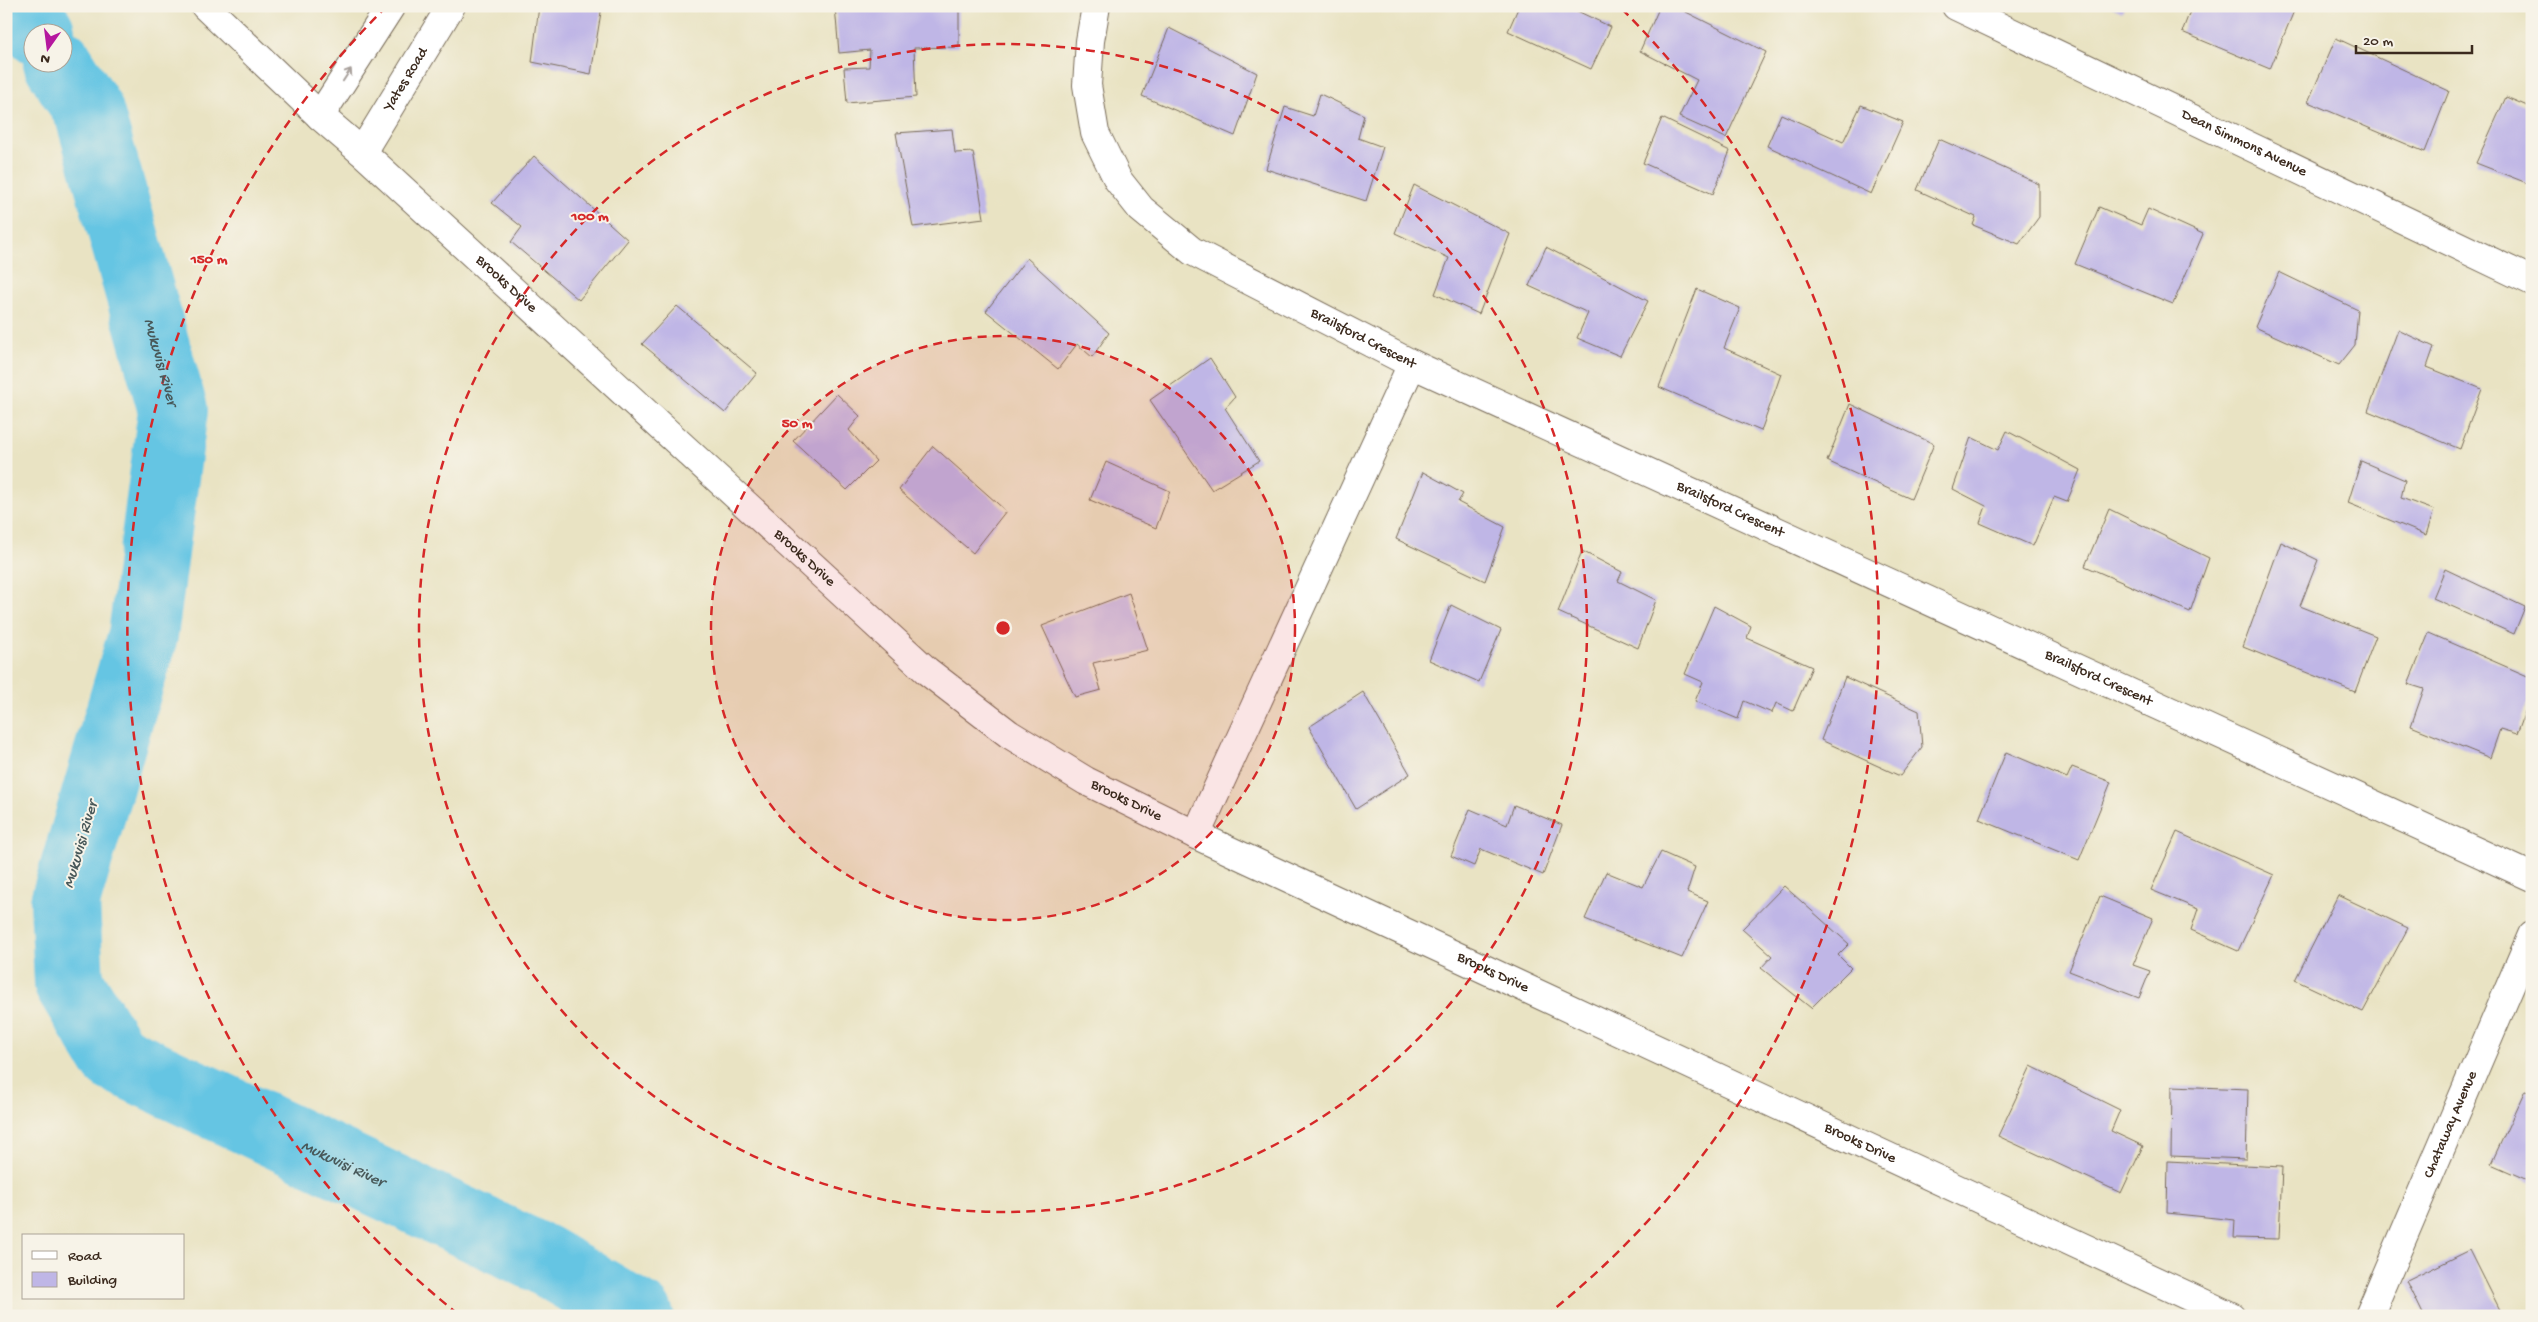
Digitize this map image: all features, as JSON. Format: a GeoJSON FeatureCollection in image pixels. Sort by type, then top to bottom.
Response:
{"type":"FeatureCollection","features":[{"type":"Feature","properties":{"kind":"street","name":"Brooks Drive"},"geometry":{"type":"LineString","coordinates":[[205,6],[320,116],[362,152],[927,671],[1026,745],[1086,781],[1196,835],[2231,1316]]}},
{"type":"Feature","properties":{"kind":"street"},"geometry":{"type":"LineString","coordinates":[[320,116],[391,6]]}},
{"type":"Feature","properties":{"kind":"street","name":"Yates Road"},"geometry":{"type":"LineString","coordinates":[[362,152],[451,6]]}},
{"type":"Feature","properties":{"kind":"street","name":"Brailsford Crescent"},"geometry":{"type":"LineString","coordinates":[[1096,6],[1090,41],[1087,86],[1095,133],[1118,180],[1141,210],[1192,251],[1412,364],[2532,877]]}},
{"type":"Feature","properties":{"kind":"street","name":"Dean Simmons Avenue"},"geometry":{"type":"LineString","coordinates":[[1956,6],[2532,281]]}},
{"type":"Feature","properties":{"kind":"street"},"geometry":{"type":"LineString","coordinates":[[1196,835],[1412,364]]}},
{"type":"Feature","properties":{"kind":"street","name":"Chataway Avenue"},"geometry":{"type":"LineString","coordinates":[[2369,1316],[2532,935]]}},
{"type":"Feature","properties":{"kind":"building"},"geometry":{"type":"Polygon","coordinates":[[[539,6],[602,6],[591,74],[532,62],[539,6]]]}},
{"type":"Feature","properties":{"kind":"building"},"geometry":{"type":"Polygon","coordinates":[[[835,6],[959,6],[959,47],[914,48],[916,97],[847,103],[844,68],[869,67],[870,50],[839,53],[835,6]]]}},
{"type":"Feature","properties":{"kind":"building"},"geometry":{"type":"Polygon","coordinates":[[[1519,6],[1574,6],[1573,9],[1611,27],[1591,69],[1508,31],[1519,6]]]}},
{"type":"Feature","properties":{"kind":"building"},"geometry":{"type":"Polygon","coordinates":[[[1660,6],[1674,6],[1766,52],[1726,138],[1679,117],[1697,80],[1640,51],[1660,6]]]}},
{"type":"Feature","properties":{"kind":"building"},"geometry":{"type":"Polygon","coordinates":[[[2110,6],[2124,6],[2122,12],[2110,6]]]}},
{"type":"Feature","properties":{"kind":"building"},"geometry":{"type":"Polygon","coordinates":[[[2192,6],[2296,6],[2270,69],[2182,32],[2192,6]]]}},
{"type":"Feature","properties":{"kind":"building"},"geometry":{"type":"Polygon","coordinates":[[[1169,28],[1257,73],[1235,136],[1142,96],[1169,28]]]}},
{"type":"Feature","properties":{"kind":"building"},"geometry":{"type":"Polygon","coordinates":[[[2336,38],[2449,91],[2425,152],[2308,102],[2336,38]]]}},
{"type":"Feature","properties":{"kind":"building"},"geometry":{"type":"Polygon","coordinates":[[[1320,94],[1364,115],[1358,138],[1383,147],[1366,201],[1266,169],[1285,107],[1313,116],[1320,94]]]}},
{"type":"Feature","properties":{"kind":"building"},"geometry":{"type":"Polygon","coordinates":[[[2506,97],[2532,108],[2532,185],[2476,163],[2506,97]]]}},
{"type":"Feature","properties":{"kind":"building"},"geometry":{"type":"Polygon","coordinates":[[[1861,105],[1903,122],[1871,194],[1767,146],[1781,114],[1843,142],[1861,105]]]}},
{"type":"Feature","properties":{"kind":"building"},"geometry":{"type":"Polygon","coordinates":[[[1662,118],[1730,151],[1713,194],[1643,163],[1662,118]]]}},
{"type":"Feature","properties":{"kind":"building"},"geometry":{"type":"Polygon","coordinates":[[[952,129],[955,153],[973,152],[984,218],[913,227],[896,133],[952,129]]]}},
{"type":"Feature","properties":{"kind":"building"},"geometry":{"type":"Polygon","coordinates":[[[1939,139],[2039,184],[2039,217],[2019,244],[1973,225],[1976,217],[1917,190],[1939,139]]]}},
{"type":"Feature","properties":{"kind":"building"},"geometry":{"type":"Polygon","coordinates":[[[534,156],[628,240],[579,300],[511,242],[522,227],[492,203],[534,156]]]}},
{"type":"Feature","properties":{"kind":"building"},"geometry":{"type":"Polygon","coordinates":[[[1414,185],[1510,234],[1479,314],[1435,294],[1449,258],[1395,233],[1414,185]]]}},
{"type":"Feature","properties":{"kind":"building"},"geometry":{"type":"Polygon","coordinates":[[[2099,207],[2141,225],[2148,209],[2203,234],[2173,304],[2075,264],[2099,207]]]}},
{"type":"Feature","properties":{"kind":"building"},"geometry":{"type":"Polygon","coordinates":[[[1546,247],[1648,301],[1620,356],[1577,338],[1588,313],[1529,286],[1546,247]]]}},
{"type":"Feature","properties":{"kind":"building"},"geometry":{"type":"Polygon","coordinates":[[[1027,258],[1109,333],[1092,357],[1077,344],[1058,369],[986,311],[1027,258]]]}},
{"type":"Feature","properties":{"kind":"building"},"geometry":{"type":"Polygon","coordinates":[[[2279,272],[2358,310],[2355,345],[2339,365],[2255,327],[2279,272]]]}},
{"type":"Feature","properties":{"kind":"building"},"geometry":{"type":"Polygon","coordinates":[[[1697,289],[1740,308],[1724,348],[1781,374],[1761,431],[1659,387],[1697,289]]]}},
{"type":"Feature","properties":{"kind":"building"},"geometry":{"type":"Polygon","coordinates":[[[677,306],[757,373],[725,413],[642,344],[677,306]]]}},
{"type":"Feature","properties":{"kind":"building"},"geometry":{"type":"Polygon","coordinates":[[[2398,330],[2434,347],[2427,367],[2482,389],[2460,449],[2368,411],[2398,330]]]}},
{"type":"Feature","properties":{"kind":"building"},"geometry":{"type":"Polygon","coordinates":[[[1210,358],[1235,397],[1225,408],[1259,461],[1212,490],[1150,400],[1210,358]]]}},
{"type":"Feature","properties":{"kind":"building"},"geometry":{"type":"Polygon","coordinates":[[[837,394],[860,416],[849,430],[876,461],[847,490],[793,441],[837,394]]]}},
{"type":"Feature","properties":{"kind":"building"},"geometry":{"type":"Polygon","coordinates":[[[1850,404],[1934,444],[1911,499],[1827,461],[1850,404]]]}},
{"type":"Feature","properties":{"kind":"building"},"geometry":{"type":"Polygon","coordinates":[[[2007,431],[2080,470],[2067,502],[2054,497],[2033,546],[1980,523],[1986,506],[1953,489],[1971,437],[1998,450],[2007,431]]]}},
{"type":"Feature","properties":{"kind":"building"},"geometry":{"type":"Polygon","coordinates":[[[933,446],[1006,511],[973,553],[899,490],[933,446]]]}},
{"type":"Feature","properties":{"kind":"building"},"geometry":{"type":"Polygon","coordinates":[[[2361,461],[2405,480],[2401,498],[2434,510],[2426,535],[2348,503],[2361,461]]]}},
{"type":"Feature","properties":{"kind":"building"},"geometry":{"type":"Polygon","coordinates":[[[1106,462],[1170,491],[1156,528],[1090,500],[1106,462]]]}},
{"type":"Feature","properties":{"kind":"building"},"geometry":{"type":"Polygon","coordinates":[[[1423,472],[1463,494],[1458,502],[1505,527],[1485,581],[1396,539],[1423,472]]]}},
{"type":"Feature","properties":{"kind":"building"},"geometry":{"type":"Polygon","coordinates":[[[2109,509],[2209,558],[2190,612],[2085,566],[2109,509]]]}},
{"type":"Feature","properties":{"kind":"building"},"geometry":{"type":"Polygon","coordinates":[[[2281,542],[2318,560],[2300,606],[2376,636],[2355,692],[2243,647],[2281,542]]]}},
{"type":"Feature","properties":{"kind":"building"},"geometry":{"type":"Polygon","coordinates":[[[1582,551],[1622,572],[1618,581],[1656,600],[1638,648],[1558,612],[1582,551]]]}},
{"type":"Feature","properties":{"kind":"building"},"geometry":{"type":"Polygon","coordinates":[[[2445,569],[2525,607],[2514,634],[2433,598],[2445,569]]]}},
{"type":"Feature","properties":{"kind":"building"},"geometry":{"type":"Polygon","coordinates":[[[1129,593],[1148,650],[1093,663],[1101,690],[1075,697],[1042,626],[1129,593]]]}},
{"type":"Feature","properties":{"kind":"building"},"geometry":{"type":"Polygon","coordinates":[[[1451,605],[1501,630],[1479,682],[1429,660],[1451,605]]]}},
{"type":"Feature","properties":{"kind":"building"},"geometry":{"type":"Polygon","coordinates":[[[1714,606],[1751,626],[1747,638],[1812,667],[1793,711],[1776,703],[1772,713],[1744,701],[1738,719],[1695,701],[1703,682],[1685,674],[1714,606]]]}},
{"type":"Feature","properties":{"kind":"building"},"geometry":{"type":"Polygon","coordinates":[[[2429,633],[2532,678],[2532,692],[2517,734],[2500,729],[2490,758],[2411,726],[2424,689],[2408,684],[2429,633]]]}},
{"type":"Feature","properties":{"kind":"building"},"geometry":{"type":"Polygon","coordinates":[[[1845,677],[1919,711],[1922,747],[1900,776],[1821,740],[1845,677]]]}},
{"type":"Feature","properties":{"kind":"building"},"geometry":{"type":"Polygon","coordinates":[[[1363,692],[1410,774],[1356,809],[1309,727],[1363,692]]]}},
{"type":"Feature","properties":{"kind":"building"},"geometry":{"type":"Polygon","coordinates":[[[2006,752],[2067,778],[2072,767],[2111,782],[2079,860],[1979,819],[2006,752]]]}},
{"type":"Feature","properties":{"kind":"building"},"geometry":{"type":"Polygon","coordinates":[[[1514,805],[1562,825],[1543,875],[1481,849],[1474,866],[1451,856],[1470,809],[1507,825],[1514,805]]]}},
{"type":"Feature","properties":{"kind":"building"},"geometry":{"type":"Polygon","coordinates":[[[2177,832],[2274,875],[2238,951],[2191,930],[2198,909],[2151,890],[2177,832]]]}},
{"type":"Feature","properties":{"kind":"building"},"geometry":{"type":"Polygon","coordinates":[[[1661,852],[1695,867],[1687,892],[1708,901],[1682,958],[1585,919],[1606,872],[1643,887],[1661,852]]]}},
{"type":"Feature","properties":{"kind":"building"},"geometry":{"type":"Polygon","coordinates":[[[1784,886],[1849,944],[1838,955],[1851,968],[1811,1008],[1761,968],[1772,956],[1742,929],[1784,886]]]}},
{"type":"Feature","properties":{"kind":"building"},"geometry":{"type":"Polygon","coordinates":[[[2338,895],[2408,928],[2363,1012],[2295,980],[2338,895]]]}},
{"type":"Feature","properties":{"kind":"building"},"geometry":{"type":"Polygon","coordinates":[[[2100,896],[2153,918],[2133,965],[2150,971],[2139,998],[2069,971],[2100,896]]]}},
{"type":"Feature","properties":{"kind":"building"},"geometry":{"type":"Polygon","coordinates":[[[2031,1066],[2120,1110],[2111,1131],[2143,1146],[2121,1193],[1998,1136],[2031,1066]]]}},
{"type":"Feature","properties":{"kind":"building"},"geometry":{"type":"Polygon","coordinates":[[[2172,1086],[2248,1089],[2246,1159],[2171,1156],[2172,1086]]]}},
{"type":"Feature","properties":{"kind":"building"},"geometry":{"type":"Polygon","coordinates":[[[2525,1090],[2532,1092],[2532,1182],[2491,1164],[2525,1090]]]}},
{"type":"Feature","properties":{"kind":"building"},"geometry":{"type":"Polygon","coordinates":[[[2168,1161],[2282,1167],[2279,1239],[2234,1238],[2235,1220],[2167,1213],[2168,1161]]]}},
{"type":"Feature","properties":{"kind":"building"},"geometry":{"type":"Polygon","coordinates":[[[2470,1250],[2503,1316],[2424,1316],[2407,1281],[2470,1250]]]}},
{"type":"Feature","properties":{"kind":"waterway","name":"Mukuvisi River"},"geometry":{"type":"LineString","coordinates":[[23,6],[33,22]]}},
{"type":"Feature","properties":{"kind":"waterway","name":"Mukuvisi River"},"geometry":{"type":"LineString","coordinates":[[64,72],[89,112],[173,410],[143,635],[65,902],[69,983],[114,1057],[542,1259],[639,1316]]}}]}
